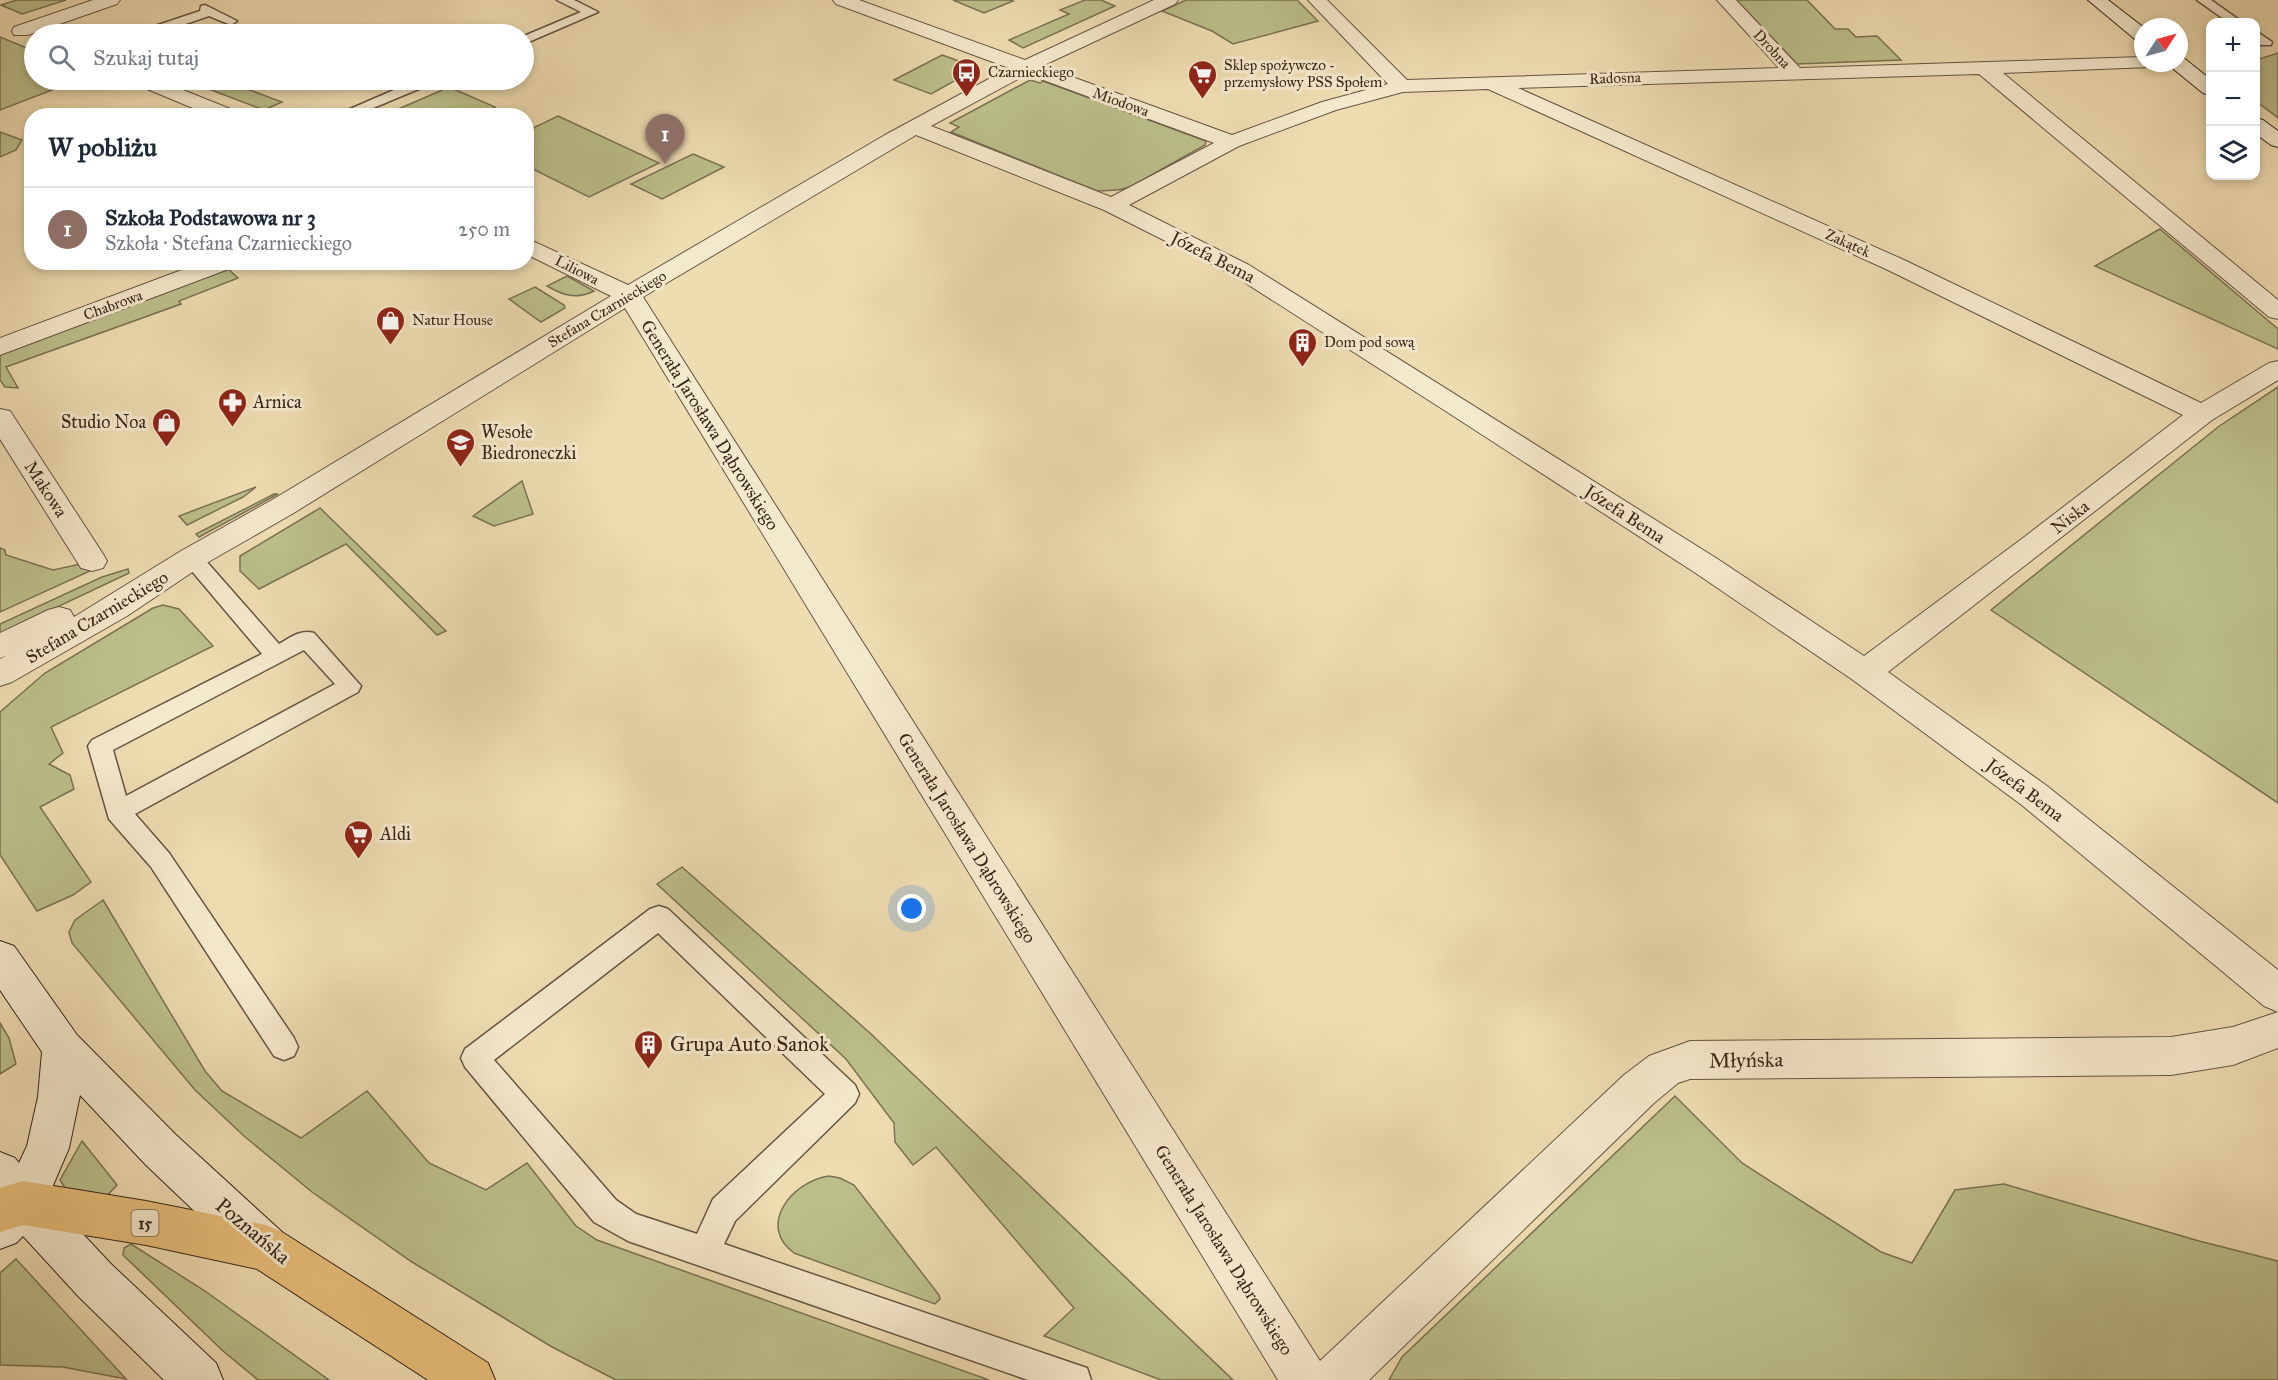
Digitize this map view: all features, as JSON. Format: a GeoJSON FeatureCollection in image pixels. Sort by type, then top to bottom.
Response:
{"type":"FeatureCollection","features":[{"type":"Feature","properties":{"kind":"main road","name":"15"},"geometry":{"type":"LineString","coordinates":[[6,1203],[146,1223],[266,1248]]}},
{"type":"Feature","properties":{"kind":"main road","name":"Poznańska"},"geometry":{"type":"LineString","coordinates":[[266,1248],[471,1380]]}},
{"type":"Feature","properties":{"kind":"street"},"geometry":{"type":"LineString","coordinates":[[52,24],[111,0]]}},
{"type":"Feature","properties":{"kind":"street","name":"Miodowa"},"geometry":{"type":"LineString","coordinates":[[842,0],[1232,142]]}},
{"type":"Feature","properties":{"kind":"street","name":"Stefana Czarnieckiego"},"geometry":{"type":"LineString","coordinates":[[0,674],[116,608],[192,558],[282,507],[629,296],[915,127],[1025,67],[1169,0]]}},
{"type":"Feature","properties":{"kind":"street"},"geometry":{"type":"LineString","coordinates":[[1317,0],[1402,86]]}},
{"type":"Feature","properties":{"kind":"street","name":"Drobna"},"geometry":{"type":"LineString","coordinates":[[1726,0],[1793,72]]}},
{"type":"Feature","properties":{"kind":"street"},"geometry":{"type":"LineString","coordinates":[[2097,0],[2134,29]]}},
{"type":"Feature","properties":{"kind":"street"},"geometry":{"type":"LineString","coordinates":[[0,22],[24,32]]}},
{"type":"Feature","properties":{"kind":"street","name":"Radosna"},"geometry":{"type":"LineString","coordinates":[[1112,205],[1232,142],[1329,106],[1402,86],[1793,72],[2134,63]]}},
{"type":"Feature","properties":{"kind":"street"},"geometry":{"type":"LineString","coordinates":[[1983,67],[2278,312]]}},
{"type":"Feature","properties":{"kind":"street"},"geometry":{"type":"LineString","coordinates":[[2188,71],[2206,84]]}},
{"type":"Feature","properties":{"kind":"street","name":"Zakątek"},"geometry":{"type":"LineString","coordinates":[[1489,83],[1896,265],[2202,414]]}},
{"type":"Feature","properties":{"kind":"street"},"geometry":{"type":"LineString","coordinates":[[167,90],[211,108]]}},
{"type":"Feature","properties":{"kind":"street"},"geometry":{"type":"LineString","coordinates":[[2259,126],[2278,141]]}},
{"type":"Feature","properties":{"kind":"street","name":"Józefa Bema"},"geometry":{"type":"LineString","coordinates":[[915,127],[1112,205],[1263,282],[1705,565],[1865,672],[2035,796],[2278,994]]}},
{"type":"Feature","properties":{"kind":"street","name":"Liliowa"},"geometry":{"type":"LineString","coordinates":[[534,249],[629,296]]}},
{"type":"Feature","properties":{"kind":"street","name":"Chabrowa"},"geometry":{"type":"LineString","coordinates":[[0,347],[205,270]]}},
{"type":"Feature","properties":{"kind":"street","name":"Generała Jarosława Dąbrowskiego"},"geometry":{"type":"LineString","coordinates":[[629,296],[1305,1380]]}},
{"type":"Feature","properties":{"kind":"street","name":"Niska"},"geometry":{"type":"LineString","coordinates":[[1865,672],[2034,545],[2202,414],[2278,369]]}},
{"type":"Feature","properties":{"kind":"street","name":"Makowa"},"geometry":{"type":"LineString","coordinates":[[0,417],[92,561]]}},
{"type":"Feature","properties":{"kind":"street","name":"Stefana Czarnieckiego"},"geometry":{"type":"LineString","coordinates":[[0,646],[192,558]]}},
{"type":"Feature","properties":{"kind":"street","name":"Poznańska"},"geometry":{"type":"LineString","coordinates":[[0,958],[63,1048],[161,1150],[266,1248]]}},
{"type":"Feature","properties":{"kind":"street","name":"Młyńska"},"geometry":{"type":"LineString","coordinates":[[1335,1380],[1639,1089],[1664,1069],[1690,1060],[2171,1056],[2234,1046],[2278,1030]]}},
{"type":"Feature","properties":{"kind":"street"},"geometry":{"type":"LineString","coordinates":[[63,1048],[59,1097],[48,1148],[6,1203],[98,1284],[199,1380]]}},
{"type":"Feature","properties":{"kind":"lane"},"geometry":{"type":"LineString","coordinates":[[534,36],[592,12],[563,0]]}},
{"type":"Feature","properties":{"kind":"lane"},"geometry":{"type":"LineString","coordinates":[[2203,0],[2230,18]]}},
{"type":"Feature","properties":{"kind":"lane"},"geometry":{"type":"LineString","coordinates":[[171,24],[207,10],[231,21]]}},
{"type":"Feature","properties":{"kind":"lane"},"geometry":{"type":"LineString","coordinates":[[360,108],[404,90]]}},
{"type":"Feature","properties":{"kind":"lane"},"geometry":{"type":"LineString","coordinates":[[192,558],[276,656]]}},
{"type":"Feature","properties":{"kind":"lane"},"geometry":{"type":"LineString","coordinates":[[118,812],[350,686],[306,639],[100,746],[118,812],[160,860],[284,1047]]}},
{"type":"Feature","properties":{"kind":"lane"},"geometry":{"type":"LineString","coordinates":[[705,1252],[724,1210],[845,1094],[659,917],[475,1058],[605,1211],[628,1226],[1075,1380]]}},
{"type":"Feature","properties":{"kind":"green space"},"geometry":{"type":"Polygon","coordinates":[[[17,0],[66,0],[22,14],[1,5],[17,0]]]}},
{"type":"Feature","properties":{"kind":"green space"},"geometry":{"type":"Polygon","coordinates":[[[953,0],[1010,0],[1013,1],[984,13],[953,0]]]}},
{"type":"Feature","properties":{"kind":"green space"},"geometry":{"type":"Polygon","coordinates":[[[1085,0],[1101,0],[1115,6],[1023,48],[1009,40],[1069,14],[1060,10],[1085,0]]]}},
{"type":"Feature","properties":{"kind":"green space"},"geometry":{"type":"Polygon","coordinates":[[[1186,0],[1297,0],[1318,21],[1233,44],[1212,31],[1162,11],[1186,0]]]}},
{"type":"Feature","properties":{"kind":"green space"},"geometry":{"type":"Polygon","coordinates":[[[1736,0],[1807,0],[1835,29],[1848,29],[1856,37],[1877,36],[1901,60],[1797,64],[1736,0]]]}},
{"type":"Feature","properties":{"kind":"green space"},"geometry":{"type":"Polygon","coordinates":[[[0,37],[24,47],[24,90],[52,90],[0,110],[0,37]]]}},
{"type":"Feature","properties":{"kind":"green space"},"geometry":{"type":"Polygon","coordinates":[[[2278,53],[2278,118],[2260,104],[2260,59],[2278,53]]]}},
{"type":"Feature","properties":{"kind":"green space"},"geometry":{"type":"Polygon","coordinates":[[[942,55],[978,68],[931,94],[894,80],[942,55]]]}},
{"type":"Feature","properties":{"kind":"green space"},"geometry":{"type":"Polygon","coordinates":[[[1030,80],[1040,83],[1043,81],[1206,141],[1205,145],[1130,187],[1097,191],[951,132],[959,127],[950,123],[1030,80]]]}},
{"type":"Feature","properties":{"kind":"green space"},"geometry":{"type":"Polygon","coordinates":[[[211,90],[250,90],[282,102],[268,108],[259,108],[211,90]]]}},
{"type":"Feature","properties":{"kind":"green space"},"geometry":{"type":"Polygon","coordinates":[[[442,90],[456,90],[495,107],[493,108],[401,108],[442,90]]]}},
{"type":"Feature","properties":{"kind":"green space"},"geometry":{"type":"Polygon","coordinates":[[[558,116],[659,163],[589,197],[534,170],[534,128],[558,116]]]}},
{"type":"Feature","properties":{"kind":"green space"},"geometry":{"type":"Polygon","coordinates":[[[0,132],[22,140],[16,150],[0,157],[0,132]]]}},
{"type":"Feature","properties":{"kind":"green space"},"geometry":{"type":"Polygon","coordinates":[[[693,154],[724,167],[662,199],[631,184],[693,154]]]}},
{"type":"Feature","properties":{"kind":"green space"},"geometry":{"type":"Polygon","coordinates":[[[2160,229],[2278,329],[2278,349],[2095,266],[2160,229]]]}},
{"type":"Feature","properties":{"kind":"green space"},"geometry":{"type":"Polygon","coordinates":[[[218,270],[229,270],[238,278],[179,301],[181,304],[6,367],[18,388],[5,387],[0,380],[0,353],[218,270]]]}},
{"type":"Feature","properties":{"kind":"green space"},"geometry":{"type":"Polygon","coordinates":[[[567,276],[594,291],[576,296],[558,292],[547,286],[567,276]]]}},
{"type":"Feature","properties":{"kind":"green space"},"geometry":{"type":"Polygon","coordinates":[[[535,287],[564,305],[565,308],[541,322],[509,299],[535,287]]]}},
{"type":"Feature","properties":{"kind":"green space"},"geometry":{"type":"Polygon","coordinates":[[[2278,387],[2278,803],[1991,610],[2218,427],[2278,387]]]}},
{"type":"Feature","properties":{"kind":"green space"},"geometry":{"type":"Polygon","coordinates":[[[522,481],[533,514],[494,526],[473,516],[522,481]]]}},
{"type":"Feature","properties":{"kind":"green space"},"geometry":{"type":"Polygon","coordinates":[[[256,487],[243,497],[187,525],[179,516],[256,487]]]}},
{"type":"Feature","properties":{"kind":"green space"},"geometry":{"type":"Polygon","coordinates":[[[278,494],[199,537],[196,534],[278,494]]]}},
{"type":"Feature","properties":{"kind":"green space"},"geometry":{"type":"Polygon","coordinates":[[[320,508],[446,631],[437,635],[346,544],[259,589],[240,571],[240,556],[320,508]]]}},
{"type":"Feature","properties":{"kind":"green space"},"geometry":{"type":"Polygon","coordinates":[[[0,548],[5,550],[6,555],[53,570],[85,563],[90,571],[0,612],[0,548]]]}},
{"type":"Feature","properties":{"kind":"green space"},"geometry":{"type":"Polygon","coordinates":[[[128,569],[129,573],[0,634],[0,624],[102,577],[128,569]]]}},
{"type":"Feature","properties":{"kind":"green space"},"geometry":{"type":"Polygon","coordinates":[[[163,605],[179,609],[213,646],[51,727],[63,753],[49,764],[70,775],[74,789],[40,807],[91,882],[73,895],[37,911],[0,855],[0,712],[45,673],[153,608],[163,605]]]}},
{"type":"Feature","properties":{"kind":"green space"},"geometry":{"type":"Polygon","coordinates":[[[682,867],[870,1033],[1233,1380],[1161,1380],[1044,1336],[1074,1308],[936,1147],[913,1165],[895,1142],[894,1123],[846,1059],[657,884],[682,867]]]}},
{"type":"Feature","properties":{"kind":"green space"},"geometry":{"type":"Polygon","coordinates":[[[103,900],[205,1071],[222,1091],[301,1138],[367,1091],[429,1163],[486,1190],[527,1163],[576,1226],[597,1240],[989,1380],[616,1380],[552,1347],[412,1262],[312,1192],[244,1136],[195,1090],[72,943],[69,932],[75,920],[103,900]]]}},
{"type":"Feature","properties":{"kind":"green space"},"geometry":{"type":"Polygon","coordinates":[[[0,1023],[9,1038],[16,1064],[0,1074],[0,1023]]]}},
{"type":"Feature","properties":{"kind":"green space"},"geometry":{"type":"Polygon","coordinates":[[[1675,1096],[1742,1163],[1881,1252],[1912,1263],[1955,1190],[2004,1184],[2199,1241],[2278,1261],[2278,1380],[1389,1380],[1402,1357],[1675,1096]]]}},
{"type":"Feature","properties":{"kind":"green space"},"geometry":{"type":"Polygon","coordinates":[[[82,1141],[117,1185],[106,1197],[69,1194],[60,1180],[82,1141]]]}},
{"type":"Feature","properties":{"kind":"green space"},"geometry":{"type":"Polygon","coordinates":[[[829,1176],[840,1178],[854,1185],[939,1295],[940,1299],[935,1304],[794,1253],[783,1242],[778,1230],[779,1218],[784,1206],[803,1186],[829,1176]]]}},
{"type":"Feature","properties":{"kind":"green space"},"geometry":{"type":"Polygon","coordinates":[[[131,1244],[205,1291],[329,1380],[258,1380],[223,1351],[123,1255],[124,1248],[131,1244]]]}},
{"type":"Feature","properties":{"kind":"green space"},"geometry":{"type":"Polygon","coordinates":[[[16,1259],[126,1379],[63,1367],[0,1365],[0,1273],[16,1259]]]}},
{"type":"Feature","properties":{"kind":"place","name":"Czarnieckiego"},"geometry":{"type":"Point","coordinates":[967,98]}},
{"type":"Feature","properties":{"kind":"place","name":"Sklep spożywczo - przemysłowy PSS Społem"},"geometry":{"type":"Point","coordinates":[1203,100]}},
{"type":"Feature","properties":{"kind":"place","name":"Szkoła Podstawowa nr 3"},"geometry":{"type":"Point","coordinates":[665,164]}},
{"type":"Feature","properties":{"kind":"place","name":"Natur House"},"geometry":{"type":"Point","coordinates":[391,346]}},
{"type":"Feature","properties":{"kind":"place","name":"Dom pod sową"},"geometry":{"type":"Point","coordinates":[1303,368]}},
{"type":"Feature","properties":{"kind":"place","name":"Arnica"},"geometry":{"type":"Point","coordinates":[232,428]}},
{"type":"Feature","properties":{"kind":"place","name":"Studio Noa"},"geometry":{"type":"Point","coordinates":[167,448]}},
{"type":"Feature","properties":{"kind":"place","name":"Wesołe Biedroneczki"},"geometry":{"type":"Point","coordinates":[460,468]}},
{"type":"Feature","properties":{"kind":"place","name":"Aldi"},"geometry":{"type":"Point","coordinates":[359,860]}},
{"type":"Feature","properties":{"kind":"place","name":"Grupa Auto Sanok"},"geometry":{"type":"Point","coordinates":[649,1070]}}]}
